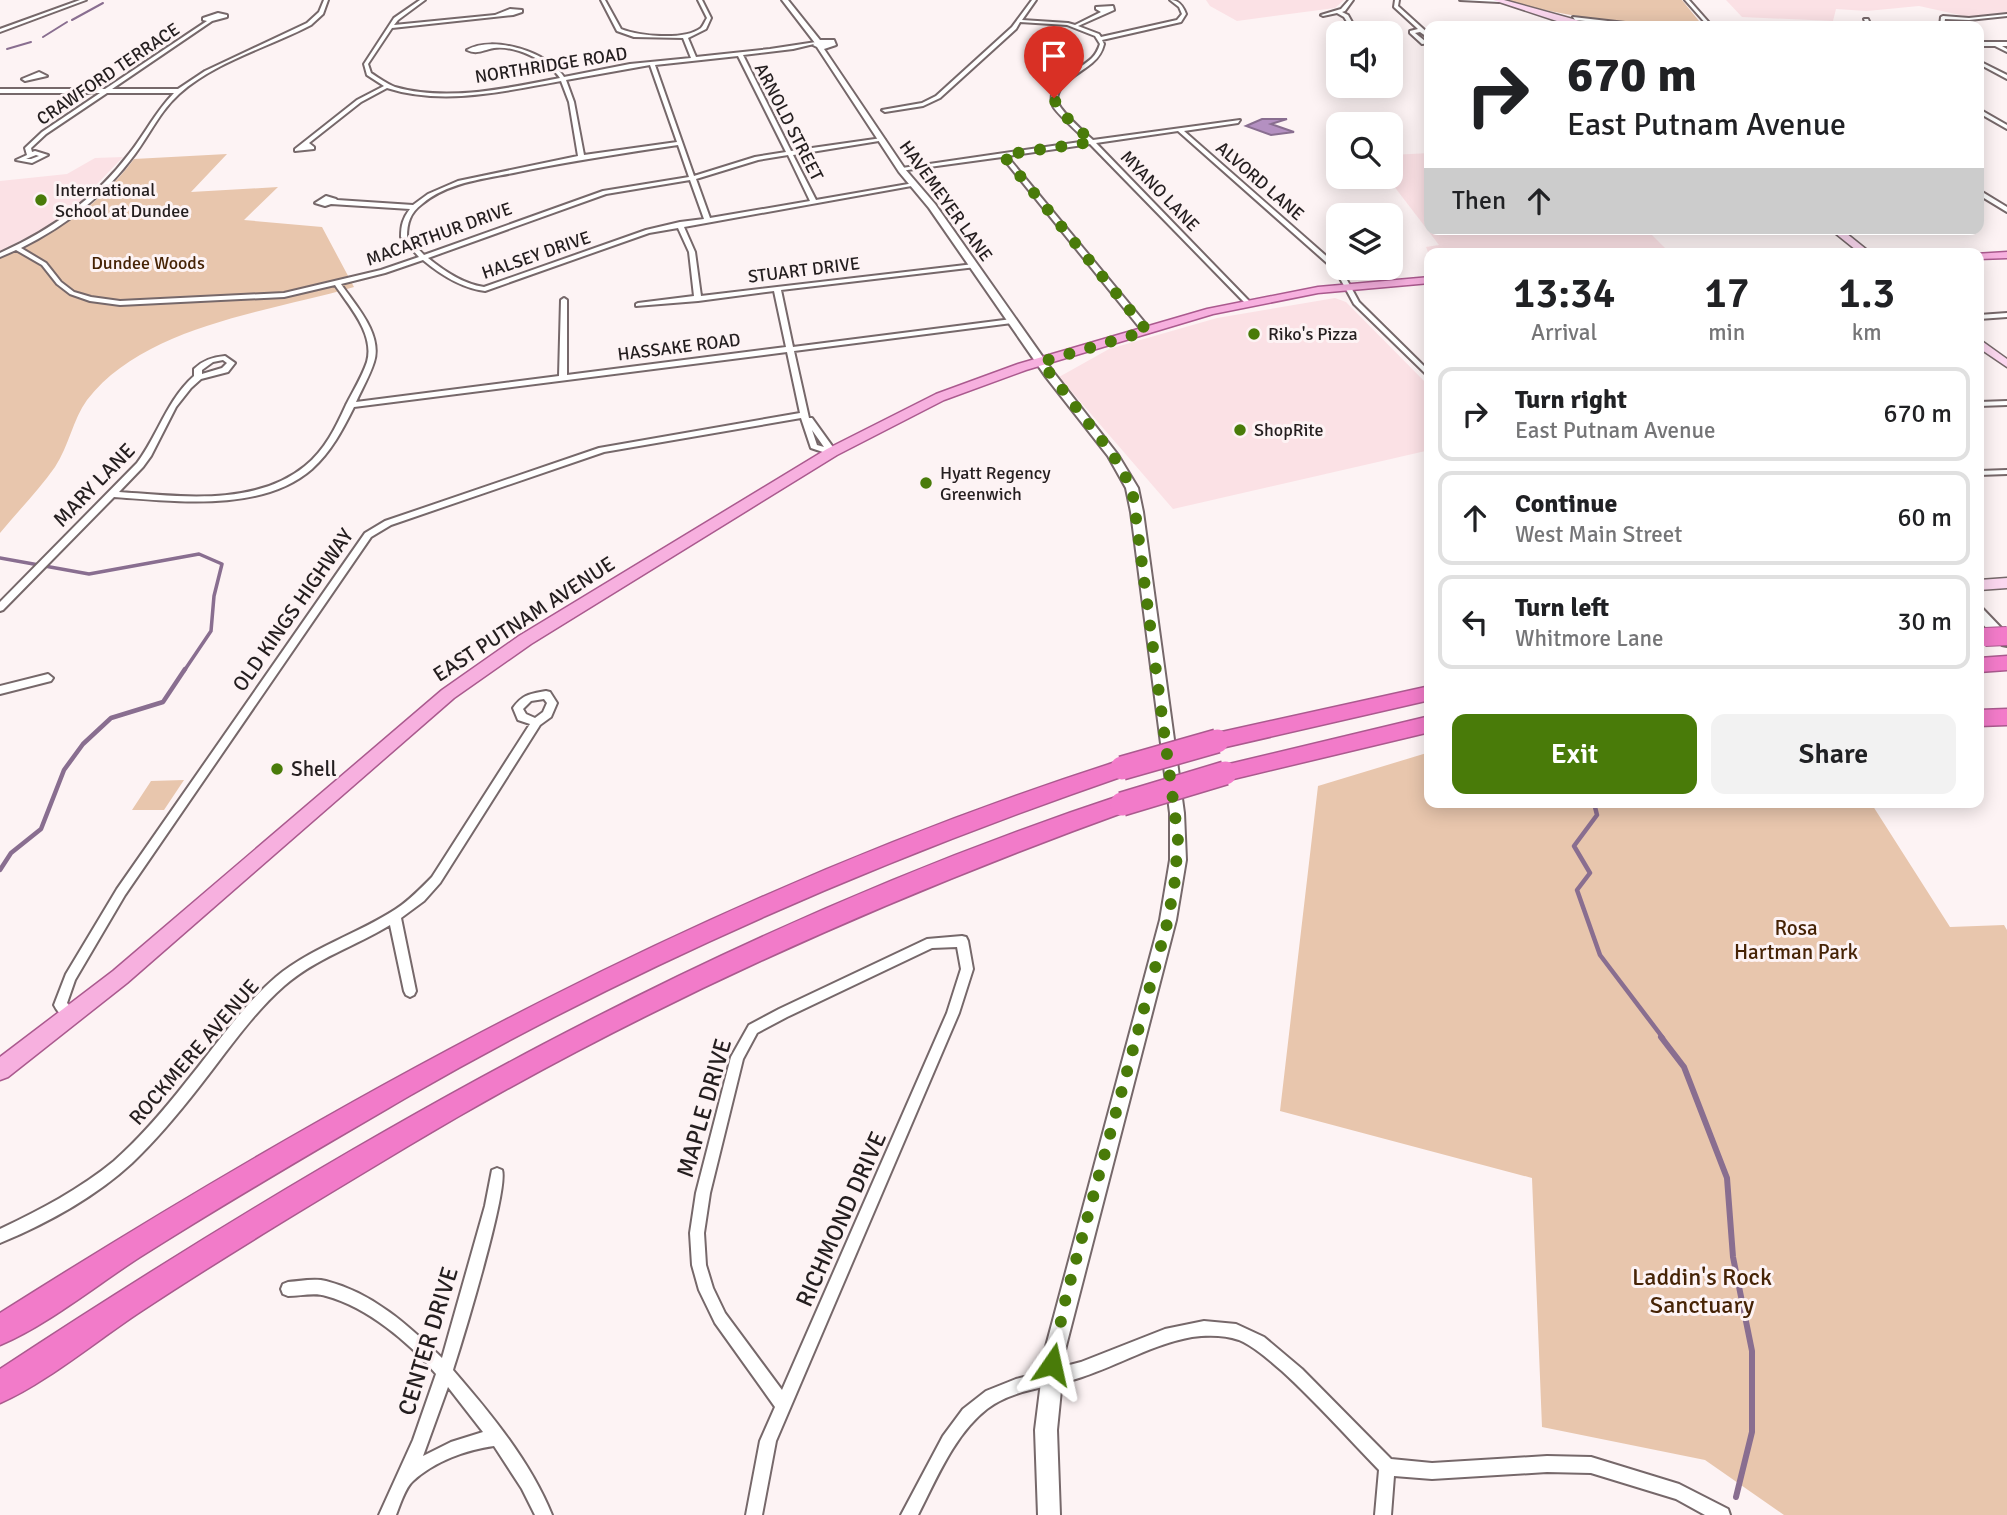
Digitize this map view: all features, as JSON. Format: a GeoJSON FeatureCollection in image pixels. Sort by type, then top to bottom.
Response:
{"type":"FeatureCollection","features":[{"type":"Feature","properties":{"kind":"highway"},"geometry":{"type":"LineString","coordinates":[[1984,638],[2007,636]]}},
{"type":"Feature","properties":{"kind":"highway"},"geometry":{"type":"LineString","coordinates":[[1984,665],[2007,663]]}},
{"type":"Feature","properties":{"kind":"highway"},"geometry":{"type":"LineString","coordinates":[[0,1331],[243,1176],[372,1101],[658,952],[909,843],[1122,768],[1217,741],[1424,692]]}},
{"type":"Feature","properties":{"kind":"highway"},"geometry":{"type":"LineString","coordinates":[[1984,718],[2007,718]]}},
{"type":"Feature","properties":{"kind":"highway"},"geometry":{"type":"LineString","coordinates":[[0,1387],[371,1151],[640,1004],[866,900],[998,847],[1122,804],[1226,773],[1424,725]]}},
{"type":"Feature","properties":{"kind":"main road"},"geometry":{"type":"LineString","coordinates":[[1498,1],[1569,21]]}},
{"type":"Feature","properties":{"kind":"main road"},"geometry":{"type":"LineString","coordinates":[[1843,235],[1859,248]]}},
{"type":"Feature","properties":{"kind":"main road"},"geometry":{"type":"LineString","coordinates":[[1984,256],[2007,255]]}},
{"type":"Feature","properties":{"kind":"main road","name":"EAST PUTNAM AVENUE"},"geometry":{"type":"LineString","coordinates":[[0,1070],[72,1016],[448,694],[517,645],[832,452],[940,397],[1041,362],[1247,302],[1348,287],[1424,281]]}},
{"type":"Feature","properties":{"kind":"main road"},"geometry":{"type":"LineString","coordinates":[[1984,346],[2007,364]]}},
{"type":"Feature","properties":{"kind":"main road"},"geometry":{"type":"LineString","coordinates":[[1984,585],[2007,583]]}},
{"type":"Feature","properties":{"kind":"street"},"geometry":{"type":"LineString","coordinates":[[0,31],[84,0]]}},
{"type":"Feature","properties":{"kind":"street"},"geometry":{"type":"LineString","coordinates":[[0,255],[64,222],[107,185],[179,91],[207,73],[309,24],[321,13],[326,0]]}},
{"type":"Feature","properties":{"kind":"street"},"geometry":{"type":"LineString","coordinates":[[387,86],[372,78],[366,64],[390,27],[406,9],[423,0]]}},
{"type":"Feature","properties":{"kind":"street"},"geometry":{"type":"LineString","coordinates":[[603,0],[619,30],[634,36],[685,37],[709,23],[708,14],[700,0]]}},
{"type":"Feature","properties":{"kind":"street","name":"HAVEMEYER LANE"},"geometry":{"type":"LineString","coordinates":[[785,0],[828,58],[902,170],[1041,362],[1113,455],[1132,488],[1178,838],[1175,880],[1168,920],[1066,1297],[1050,1378],[1046,1430],[1049,1515]]}},
{"type":"Feature","properties":{"kind":"street"},"geometry":{"type":"LineString","coordinates":[[886,110],[932,101],[1019,21],[1034,0]]}},
{"type":"Feature","properties":{"kind":"street"},"geometry":{"type":"LineString","coordinates":[[1019,21],[1077,25],[1100,38],[1124,36],[1181,20],[1184,15],[1181,6],[1172,0]]}},
{"type":"Feature","properties":{"kind":"street"},"geometry":{"type":"LineString","coordinates":[[1323,15],[1344,9],[1351,0]]}},
{"type":"Feature","properties":{"kind":"street"},"geometry":{"type":"LineString","coordinates":[[1397,0],[1396,6],[1421,30],[1412,32],[1424,43]]}},
{"type":"Feature","properties":{"kind":"street"},"geometry":{"type":"LineString","coordinates":[[1462,0],[1498,1]]}},
{"type":"Feature","properties":{"kind":"street"},"geometry":{"type":"LineString","coordinates":[[1687,0],[1706,21]]}},
{"type":"Feature","properties":{"kind":"street"},"geometry":{"type":"LineString","coordinates":[[1337,11],[1349,21]]}},
{"type":"Feature","properties":{"kind":"street"},"geometry":{"type":"LineString","coordinates":[[1077,25],[1104,12]]}},
{"type":"Feature","properties":{"kind":"street"},"geometry":{"type":"LineString","coordinates":[[390,27],[497,15]]}},
{"type":"Feature","properties":{"kind":"street"},"geometry":{"type":"LineString","coordinates":[[1943,21],[1943,17],[1969,19],[2007,15]]}},
{"type":"Feature","properties":{"kind":"street","name":"CRAWFORD TERRACE"},"geometry":{"type":"LineString","coordinates":[[29,154],[28,148],[44,134],[211,20]]}},
{"type":"Feature","properties":{"kind":"street","name":"HAVEMEYER LANE"},"geometry":{"type":"LineString","coordinates":[[808,31],[830,43]]}},
{"type":"Feature","properties":{"kind":"street"},"geometry":{"type":"LineString","coordinates":[[685,37],[694,58]]}},
{"type":"Feature","properties":{"kind":"street","name":"MYANO LANE"},"geometry":{"type":"LineString","coordinates":[[1100,38],[1100,53],[1063,83],[1054,98],[1058,109],[1247,302]]}},
{"type":"Feature","properties":{"kind":"street"},"geometry":{"type":"LineString","coordinates":[[818,44],[830,43],[828,58]]}},
{"type":"Feature","properties":{"kind":"street","name":"NORTHRIDGE ROAD"},"geometry":{"type":"LineString","coordinates":[[387,86],[424,92],[511,90],[652,63],[818,44]]}},
{"type":"Feature","properties":{"kind":"street"},"geometry":{"type":"LineString","coordinates":[[1984,44],[2007,44]]}},
{"type":"Feature","properties":{"kind":"street"},"geometry":{"type":"LineString","coordinates":[[1994,44],[2007,51]]}},
{"type":"Feature","properties":{"kind":"street"},"geometry":{"type":"LineString","coordinates":[[492,47],[514,49],[544,59],[557,67],[565,80],[581,157]]}},
{"type":"Feature","properties":{"kind":"street","name":"ARNOLD STREET"},"geometry":{"type":"LineString","coordinates":[[739,53],[814,202]]}},
{"type":"Feature","properties":{"kind":"street"},"geometry":{"type":"LineString","coordinates":[[652,63],[707,219]]}},
{"type":"Feature","properties":{"kind":"street"},"geometry":{"type":"LineString","coordinates":[[1984,65],[2007,77]]}},
{"type":"Feature","properties":{"kind":"street"},"geometry":{"type":"LineString","coordinates":[[0,98],[30,80]]}},
{"type":"Feature","properties":{"kind":"street"},"geometry":{"type":"LineString","coordinates":[[306,144],[359,100],[387,86]]}},
{"type":"Feature","properties":{"kind":"street"},"geometry":{"type":"LineString","coordinates":[[0,91],[179,91]]}},
{"type":"Feature","properties":{"kind":"street"},"geometry":{"type":"LineString","coordinates":[[1984,114],[2007,127]]}},
{"type":"Feature","properties":{"kind":"street"},"geometry":{"type":"LineString","coordinates":[[902,170],[1238,121]]}},
{"type":"Feature","properties":{"kind":"street","name":"ALVORD LANE"},"geometry":{"type":"LineString","coordinates":[[1180,129],[1339,270],[1356,303],[1424,370]]}},
{"type":"Feature","properties":{"kind":"street","name":"MACARTHUR DRIVE"},"geometry":{"type":"LineString","coordinates":[[17,248],[44,264],[59,283],[72,293],[120,303],[284,295],[338,285],[605,192],[693,178],[757,158],[882,140]]}},
{"type":"Feature","properties":{"kind":"street"},"geometry":{"type":"LineString","coordinates":[[332,202],[414,207],[441,189],[460,182],[581,157],[681,143]]}},
{"type":"Feature","properties":{"kind":"street"},"geometry":{"type":"LineString","coordinates":[[1003,155],[1147,331]]}},
{"type":"Feature","properties":{"kind":"street","name":"HALSEY DRIVE"},"geometry":{"type":"LineString","coordinates":[[414,207],[405,221],[404,237],[422,256],[470,288],[485,289],[636,234],[707,219],[914,185]]}},
{"type":"Feature","properties":{"kind":"street"},"geometry":{"type":"LineString","coordinates":[[1984,195],[2007,210]]}},
{"type":"Feature","properties":{"kind":"street"},"geometry":{"type":"LineString","coordinates":[[1984,202],[1993,201]]}},
{"type":"Feature","properties":{"kind":"street"},"geometry":{"type":"LineString","coordinates":[[680,224],[692,252],[698,299]]}},
{"type":"Feature","properties":{"kind":"street","name":"STUART DRIVE"},"geometry":{"type":"LineString","coordinates":[[638,305],[974,266]]}},
{"type":"Feature","properties":{"kind":"street"},"geometry":{"type":"LineString","coordinates":[[113,494],[223,498],[257,492],[288,480],[310,464],[328,447],[371,360],[373,347],[370,335],[338,285]]}},
{"type":"Feature","properties":{"kind":"street"},"geometry":{"type":"LineString","coordinates":[[778,290],[814,446],[832,452]]}},
{"type":"Feature","properties":{"kind":"street"},"geometry":{"type":"LineString","coordinates":[[563,377],[564,300]]}},
{"type":"Feature","properties":{"kind":"street"},"geometry":{"type":"LineString","coordinates":[[1984,317],[2007,315]]}},
{"type":"Feature","properties":{"kind":"street","name":"HASSAKE ROAD"},"geometry":{"type":"LineString","coordinates":[[350,405],[1012,321]]}},
{"type":"Feature","properties":{"kind":"street","name":"MARY LANE"},"geometry":{"type":"LineString","coordinates":[[0,608],[113,494],[150,452],[179,394],[198,377]]}},
{"type":"Feature","properties":{"kind":"street"},"geometry":{"type":"LineString","coordinates":[[1984,404],[2007,403]]}},
{"type":"Feature","properties":{"kind":"street","name":"OLD KINGS HIGHWAY"},"geometry":{"type":"LineString","coordinates":[[72,1016],[60,1005],[64,991],[107,914],[368,535],[388,523],[602,450],[805,415]]}},
{"type":"Feature","properties":{"kind":"street"},"geometry":{"type":"LineString","coordinates":[[1984,473],[2007,472]]}},
{"type":"Feature","properties":{"kind":"street"},"geometry":{"type":"LineString","coordinates":[[1984,617],[2007,642]]}},
{"type":"Feature","properties":{"kind":"street"},"geometry":{"type":"LineString","coordinates":[[0,690],[48,678]]}},
{"type":"Feature","properties":{"kind":"street","name":"ROCKMERE AVENUE"},"geometry":{"type":"LineString","coordinates":[[0,1236],[107,1175],[180,1100],[249,1013],[282,981],[312,961],[395,918],[416,902],[436,880],[536,722]]}},
{"type":"Feature","properties":{"kind":"street"},"geometry":{"type":"LineString","coordinates":[[395,918],[410,991]]}},
{"type":"Feature","properties":{"kind":"street","name":"RICHMOND DRIVE"},"geometry":{"type":"LineString","coordinates":[[754,1515],[768,1441],[953,1013],[967,970],[962,941]]}},
{"type":"Feature","properties":{"kind":"street","name":"MAPLE DRIVE"},"geometry":{"type":"LineString","coordinates":[[783,1405],[720,1318],[706,1290],[699,1265],[697,1233],[703,1193],[737,1057],[753,1029],[783,1013],[931,943],[962,941]]}},
{"type":"Feature","properties":{"kind":"street","name":"CENTER DRIVE"},"geometry":{"type":"LineString","coordinates":[[387,1515],[408,1476],[444,1371],[492,1206],[497,1175]]}},
{"type":"Feature","properties":{"kind":"street"},"geometry":{"type":"LineString","coordinates":[[288,1289],[311,1284],[365,1303],[393,1321],[444,1371],[498,1438],[523,1473],[544,1515]]}},
{"type":"Feature","properties":{"kind":"street"},"geometry":{"type":"LineString","coordinates":[[909,1515],[948,1443],[979,1405],[1017,1386],[1079,1371],[1188,1330],[1220,1328],[1245,1335],[1270,1351],[1387,1467],[1432,1471],[1547,1464],[1591,1465],[1679,1492],[1722,1515]]}},
{"type":"Feature","properties":{"kind":"street"},"geometry":{"type":"LineString","coordinates":[[408,1476],[428,1461],[455,1448],[498,1438]]}},
{"type":"Feature","properties":{"kind":"street"},"geometry":{"type":"LineString","coordinates":[[1382,1515],[1387,1467]]}},
{"type":"Feature","properties":{"kind":"shaded area"},"geometry":{"type":"Polygon","coordinates":[[[1206,0],[1344,0],[1335,8],[1237,21],[1210,6],[1206,0]]]}},
{"type":"Feature","properties":{"kind":"shaded area"},"geometry":{"type":"Polygon","coordinates":[[[1726,0],[2007,0],[2007,12],[1969,17],[1919,6],[1867,11],[1836,9],[1833,21],[1742,17],[1726,0]]]}},
{"type":"Feature","properties":{"kind":"shaded area"},"geometry":{"type":"Polygon","coordinates":[[[1262,119],[1287,119],[1271,124],[1294,132],[1271,135],[1246,126],[1262,119]]]}},
{"type":"Feature","properties":{"kind":"shaded area"},"geometry":{"type":"Polygon","coordinates":[[[1424,153],[1424,225],[1396,189],[1403,189],[1403,154],[1424,153]]]}},
{"type":"Feature","properties":{"kind":"shaded area","name":"International School at Dundee"},"geometry":{"type":"Polygon","coordinates":[[[123,157],[75,207],[45,228],[0,251],[0,181],[67,174],[95,158],[123,157]]]}},
{"type":"Feature","properties":{"kind":"shaded area"},"geometry":{"type":"Polygon","coordinates":[[[1431,235],[1652,235],[1665,248],[1426,248],[1439,245],[1431,235]]]}},
{"type":"Feature","properties":{"kind":"shaded area"},"geometry":{"type":"Polygon","coordinates":[[[1335,298],[1346,302],[1424,381],[1424,451],[1173,509],[1059,377],[1109,349],[1217,318],[1335,298]]]}},
{"type":"Feature","properties":{"kind":"green space"},"geometry":{"type":"Polygon","coordinates":[[[1504,0],[1682,0],[1699,21],[1615,21],[1553,12],[1504,0]]]}},
{"type":"Feature","properties":{"kind":"green space","name":"Dundee Woods"},"geometry":{"type":"Polygon","coordinates":[[[227,154],[191,192],[278,187],[244,220],[322,227],[354,287],[210,325],[141,354],[112,375],[87,400],[55,467],[0,533],[0,256],[39,239],[74,218],[106,191],[134,159],[227,154]]]}},
{"type":"Feature","properties":{"kind":"green space","name":"Laddin's Rock Sanctuary"},"geometry":{"type":"Polygon","coordinates":[[[1424,754],[1424,808],[1874,808],[1950,927],[2004,925],[2007,930],[2007,1515],[1784,1515],[1705,1460],[1542,1427],[1532,1178],[1280,1111],[1318,786],[1424,754]]]}},
{"type":"Feature","properties":{"kind":"green space"},"geometry":{"type":"Polygon","coordinates":[[[184,780],[164,810],[132,810],[151,781],[184,780]]]}},
{"type":"Feature","properties":{"kind":"waterway"},"geometry":{"type":"LineString","coordinates":[[72,20],[103,3]]}},
{"type":"Feature","properties":{"kind":"waterway"},"geometry":{"type":"LineString","coordinates":[[43,37],[67,22]]}},
{"type":"Feature","properties":{"kind":"waterway"},"geometry":{"type":"LineString","coordinates":[[7,49],[31,42]]}},
{"type":"Feature","properties":{"kind":"waterway"},"geometry":{"type":"LineString","coordinates":[[0,558],[89,574],[199,554],[222,564],[214,596],[211,631],[184,671]]}},
{"type":"Feature","properties":{"kind":"waterway"},"geometry":{"type":"LineString","coordinates":[[0,870],[11,853],[41,829],[64,770],[83,744],[111,718],[163,702],[185,669]]}},
{"type":"Feature","properties":{"kind":"waterway"},"geometry":{"type":"LineString","coordinates":[[1595,808],[1597,815],[1574,846],[1590,873],[1577,890],[1600,955],[1663,1038]]}},
{"type":"Feature","properties":{"kind":"waterway"},"geometry":{"type":"LineString","coordinates":[[1661,1037],[1684,1067],[1727,1178],[1733,1257],[1752,1351],[1752,1432],[1736,1497]]}},
{"type":"Feature","properties":{"kind":"place","name":"International School at Dundee"},"geometry":{"type":"Point","coordinates":[41,200]}},
{"type":"Feature","properties":{"kind":"place","name":"Riko's Pizza"},"geometry":{"type":"Point","coordinates":[1254,334]}},
{"type":"Feature","properties":{"kind":"place","name":"ShopRite"},"geometry":{"type":"Point","coordinates":[1240,430]}},
{"type":"Feature","properties":{"kind":"place","name":"Hyatt Regency Greenwich"},"geometry":{"type":"Point","coordinates":[926,483]}},
{"type":"Feature","properties":{"kind":"place","name":"Shell"},"geometry":{"type":"Point","coordinates":[277,769]}},
{"type":"Feature","properties":{"kind":"route"},"geometry":{"type":"LineString","coordinates":[[1052,1364],[1066,1297],[1168,920],[1178,860],[1177,813],[1132,488],[1113,455],[1041,362],[1147,331],[1003,155],[1092,142],[1058,109],[1054,98]]}},
{"type":"Feature","properties":{"kind":"park label","name":"Rosa Hartman Park"},"geometry":{"type":"Point","coordinates":[1796,940]}}]}
